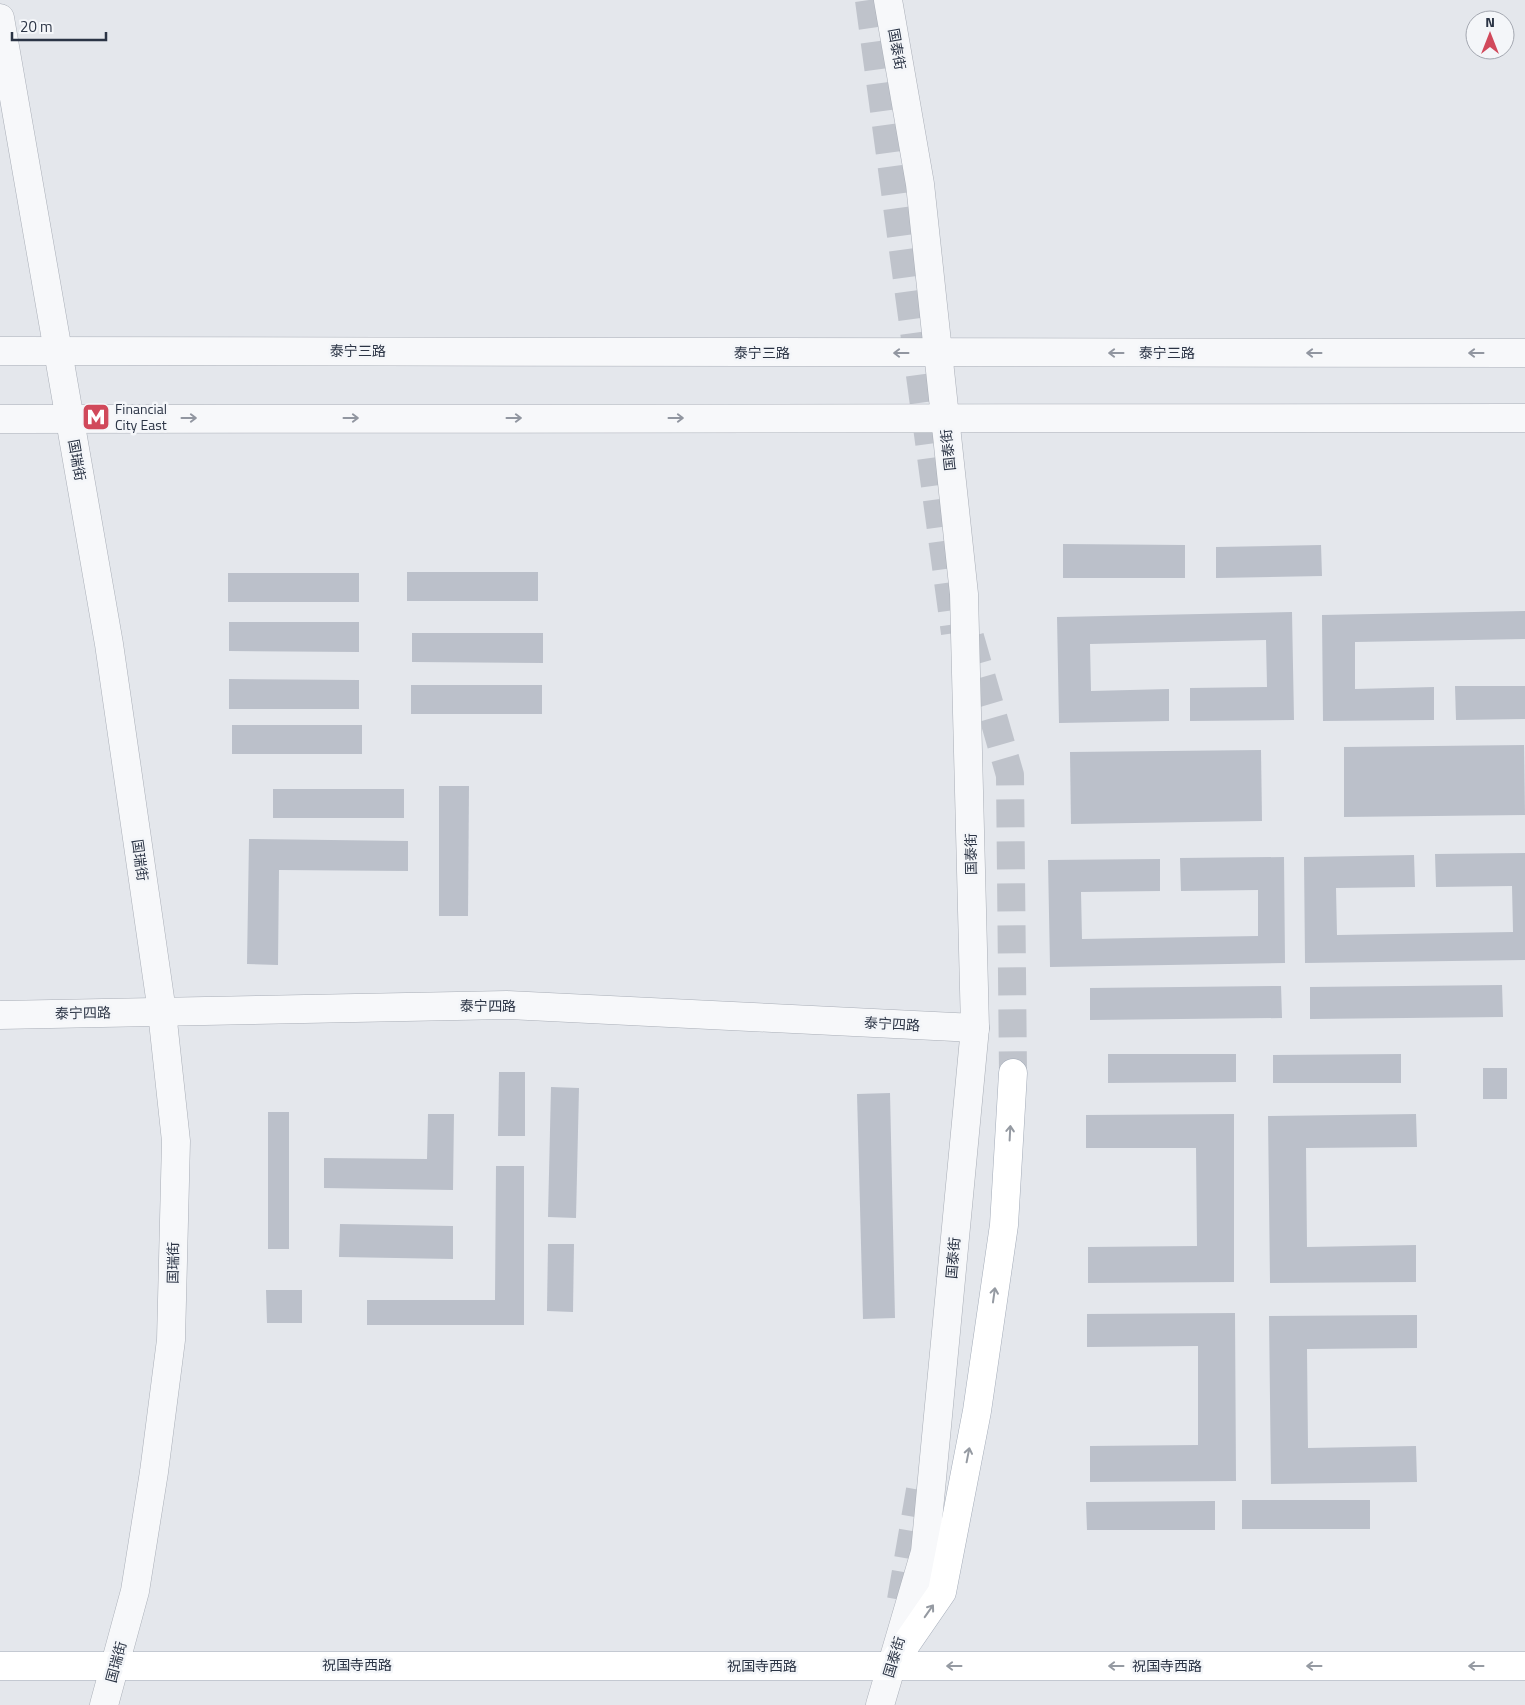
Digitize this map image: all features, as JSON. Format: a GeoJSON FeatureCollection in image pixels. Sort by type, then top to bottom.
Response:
{"type":"FeatureCollection","features":[{"type":"Feature","properties":{"kind":"main road"},"geometry":{"type":"LineString","coordinates":[[891,1666],[942,1592],[977,1410],[1004,1225],[1013,1072]]}},
{"type":"Feature","properties":{"kind":"main road","name":"祝国寺西路"},"geometry":{"type":"LineString","coordinates":[[0,1666],[1525,1666]]}},
{"type":"Feature","properties":{"kind":"street","name":"国泰街"},"geometry":{"type":"LineString","coordinates":[[880,1705],[925,1552],[975,1028],[964,594],[920,184],[888,0]]}},
{"type":"Feature","properties":{"kind":"street","name":"国瑞街"},"geometry":{"type":"LineString","coordinates":[[0,18],[110,644],[162,1012],[176,1141],[171,1340],[154,1472],[134,1591],[104,1705]]}},
{"type":"Feature","properties":{"kind":"street","name":"泰宁三路"},"geometry":{"type":"LineString","coordinates":[[0,351],[1525,353]]}},
{"type":"Feature","properties":{"kind":"street"},"geometry":{"type":"LineString","coordinates":[[0,418],[1525,418]]}},
{"type":"Feature","properties":{"kind":"street","name":"泰宁四路"},"geometry":{"type":"LineString","coordinates":[[0,1015],[507,1005],[975,1028]]}},
{"type":"Feature","properties":{"kind":"building"},"geometry":{"type":"Polygon","coordinates":[[[1063,544],[1185,545],[1185,578],[1063,578],[1063,544]]]}},
{"type":"Feature","properties":{"kind":"building"},"geometry":{"type":"Polygon","coordinates":[[[1321,545],[1322,576],[1216,578],[1216,547],[1321,545]]]}},
{"type":"Feature","properties":{"kind":"building"},"geometry":{"type":"Polygon","coordinates":[[[407,572],[538,572],[538,601],[407,601],[407,572]]]}},
{"type":"Feature","properties":{"kind":"building"},"geometry":{"type":"Polygon","coordinates":[[[228,573],[359,573],[359,602],[228,602],[228,573]]]}},
{"type":"Feature","properties":{"kind":"building"},"geometry":{"type":"Polygon","coordinates":[[[1525,611],[1525,639],[1355,642],[1355,689],[1434,687],[1434,720],[1323,721],[1322,615],[1525,611]]]}},
{"type":"Feature","properties":{"kind":"building"},"geometry":{"type":"Polygon","coordinates":[[[1292,612],[1294,720],[1190,721],[1190,688],[1267,687],[1266,640],[1090,644],[1091,691],[1169,689],[1169,721],[1059,723],[1057,617],[1292,612]]]}},
{"type":"Feature","properties":{"kind":"building"},"geometry":{"type":"Polygon","coordinates":[[[229,622],[359,622],[359,652],[229,651],[229,622]]]}},
{"type":"Feature","properties":{"kind":"building"},"geometry":{"type":"Polygon","coordinates":[[[412,633],[543,633],[543,663],[412,662],[412,633]]]}},
{"type":"Feature","properties":{"kind":"building"},"geometry":{"type":"Polygon","coordinates":[[[229,679],[359,680],[359,709],[229,709],[229,679]]]}},
{"type":"Feature","properties":{"kind":"building"},"geometry":{"type":"Polygon","coordinates":[[[411,685],[542,685],[542,714],[411,714],[411,685]]]}},
{"type":"Feature","properties":{"kind":"building"},"geometry":{"type":"Polygon","coordinates":[[[1455,686],[1525,686],[1525,719],[1456,720],[1455,686]]]}},
{"type":"Feature","properties":{"kind":"building"},"geometry":{"type":"Polygon","coordinates":[[[232,725],[362,725],[362,754],[232,754],[232,725]]]}},
{"type":"Feature","properties":{"kind":"building"},"geometry":{"type":"Polygon","coordinates":[[[1524,745],[1525,815],[1344,817],[1344,747],[1524,745]]]}},
{"type":"Feature","properties":{"kind":"building"},"geometry":{"type":"Polygon","coordinates":[[[1261,750],[1262,821],[1071,824],[1070,752],[1261,750]]]}},
{"type":"Feature","properties":{"kind":"building"},"geometry":{"type":"Polygon","coordinates":[[[439,786],[469,786],[468,916],[439,916],[439,786]]]}},
{"type":"Feature","properties":{"kind":"building"},"geometry":{"type":"Polygon","coordinates":[[[273,789],[404,789],[404,818],[273,818],[273,789]]]}},
{"type":"Feature","properties":{"kind":"building"},"geometry":{"type":"Polygon","coordinates":[[[249,839],[408,841],[408,871],[279,870],[278,965],[247,964],[249,839]]]}},
{"type":"Feature","properties":{"kind":"building"},"geometry":{"type":"Polygon","coordinates":[[[1525,853],[1525,960],[1305,963],[1304,857],[1414,855],[1415,887],[1336,888],[1337,935],[1513,932],[1512,886],[1436,887],[1435,854],[1525,853]]]}},
{"type":"Feature","properties":{"kind":"building"},"geometry":{"type":"Polygon","coordinates":[[[1284,857],[1285,963],[1050,967],[1048,860],[1160,859],[1160,891],[1081,892],[1082,939],[1258,936],[1258,890],[1181,891],[1180,858],[1284,857]]]}},
{"type":"Feature","properties":{"kind":"building"},"geometry":{"type":"Polygon","coordinates":[[[1502,985],[1503,1017],[1310,1019],[1310,987],[1502,985]]]}},
{"type":"Feature","properties":{"kind":"building"},"geometry":{"type":"Polygon","coordinates":[[[1281,986],[1282,1018],[1090,1020],[1090,988],[1281,986]]]}},
{"type":"Feature","properties":{"kind":"building"},"geometry":{"type":"Polygon","coordinates":[[[1108,1054],[1236,1054],[1236,1082],[1108,1083],[1108,1054]]]}},
{"type":"Feature","properties":{"kind":"building"},"geometry":{"type":"Polygon","coordinates":[[[1401,1054],[1401,1083],[1273,1083],[1273,1055],[1401,1054]]]}},
{"type":"Feature","properties":{"kind":"building"},"geometry":{"type":"Polygon","coordinates":[[[1483,1068],[1507,1068],[1507,1099],[1483,1099],[1483,1068]]]}},
{"type":"Feature","properties":{"kind":"building"},"geometry":{"type":"Polygon","coordinates":[[[499,1072],[525,1072],[525,1136],[498,1136],[499,1072]]]}},
{"type":"Feature","properties":{"kind":"building"},"geometry":{"type":"Polygon","coordinates":[[[551,1087],[579,1088],[576,1218],[548,1217],[551,1087]]]}},
{"type":"Feature","properties":{"kind":"building"},"geometry":{"type":"Polygon","coordinates":[[[890,1093],[895,1318],[863,1319],[857,1094],[890,1093]]]}},
{"type":"Feature","properties":{"kind":"building"},"geometry":{"type":"Polygon","coordinates":[[[268,1112],[289,1112],[289,1249],[268,1249],[268,1112]]]}},
{"type":"Feature","properties":{"kind":"building"},"geometry":{"type":"Polygon","coordinates":[[[428,1114],[454,1114],[453,1190],[324,1188],[324,1158],[427,1159],[428,1114]]]}},
{"type":"Feature","properties":{"kind":"building"},"geometry":{"type":"Polygon","coordinates":[[[1234,1114],[1234,1282],[1088,1283],[1088,1247],[1197,1246],[1196,1148],[1086,1148],[1086,1115],[1234,1114]]]}},
{"type":"Feature","properties":{"kind":"building"},"geometry":{"type":"Polygon","coordinates":[[[1416,1114],[1417,1147],[1306,1148],[1307,1247],[1416,1245],[1416,1282],[1270,1283],[1268,1116],[1416,1114]]]}},
{"type":"Feature","properties":{"kind":"building"},"geometry":{"type":"Polygon","coordinates":[[[496,1166],[524,1166],[524,1325],[367,1325],[367,1300],[495,1300],[496,1166]]]}},
{"type":"Feature","properties":{"kind":"building"},"geometry":{"type":"Polygon","coordinates":[[[340,1224],[453,1226],[453,1259],[339,1257],[340,1224]]]}},
{"type":"Feature","properties":{"kind":"building"},"geometry":{"type":"Polygon","coordinates":[[[548,1244],[574,1244],[573,1312],[547,1311],[548,1244]]]}},
{"type":"Feature","properties":{"kind":"building"},"geometry":{"type":"Polygon","coordinates":[[[266,1290],[302,1290],[302,1323],[267,1323],[266,1290]]]}},
{"type":"Feature","properties":{"kind":"building"},"geometry":{"type":"Polygon","coordinates":[[[1235,1313],[1236,1481],[1090,1482],[1090,1446],[1198,1445],[1198,1346],[1087,1347],[1087,1314],[1235,1313]]]}},
{"type":"Feature","properties":{"kind":"building"},"geometry":{"type":"Polygon","coordinates":[[[1417,1315],[1417,1348],[1307,1349],[1308,1448],[1416,1446],[1417,1482],[1271,1484],[1269,1316],[1417,1315]]]}},
{"type":"Feature","properties":{"kind":"building"},"geometry":{"type":"Polygon","coordinates":[[[1242,1500],[1370,1500],[1370,1529],[1242,1529],[1242,1500]]]}},
{"type":"Feature","properties":{"kind":"building"},"geometry":{"type":"Polygon","coordinates":[[[1215,1501],[1215,1530],[1087,1530],[1086,1502],[1215,1501]]]}},
{"type":"Feature","properties":{"kind":"tunnel"},"geometry":{"type":"LineString","coordinates":[[869,0],[955,633]]}},
{"type":"Feature","properties":{"kind":"tunnel"},"geometry":{"type":"LineString","coordinates":[[970,637],[1010,775],[1013,1073]]}},
{"type":"Feature","properties":{"kind":"tunnel"},"geometry":{"type":"LineString","coordinates":[[901,1600],[920,1490]]}},
{"type":"Feature","properties":{"kind":"place","name":"Financial City East"},"geometry":{"type":"Point","coordinates":[96,417]}}]}
